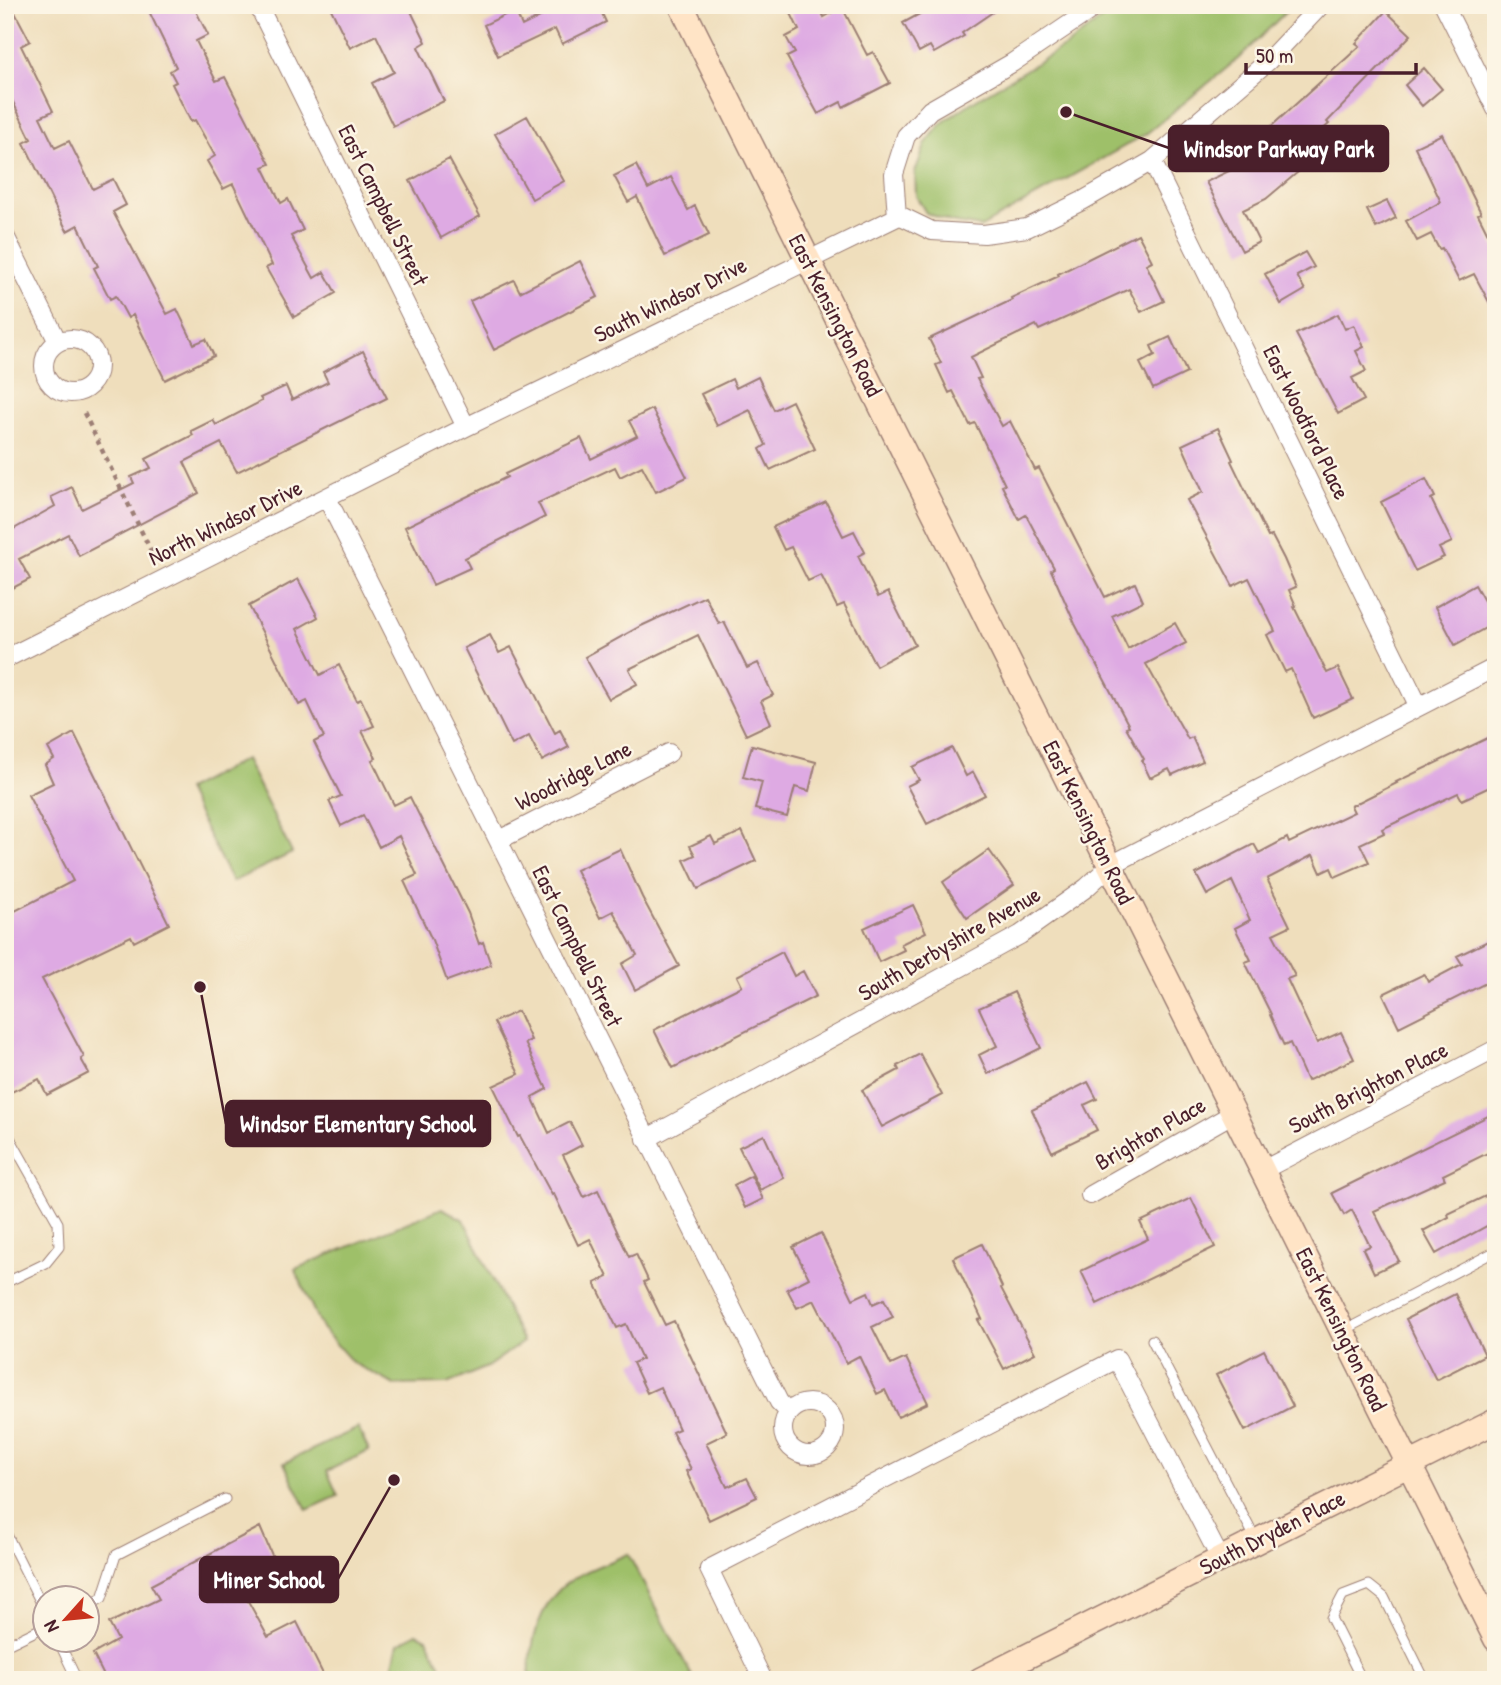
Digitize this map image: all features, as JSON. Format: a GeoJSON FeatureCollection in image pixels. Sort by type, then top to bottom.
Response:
{"type":"FeatureCollection","features":[{"type":"Feature","properties":{"kind":"main road","name":"East Kensington Road"},"geometry":{"type":"LineString","coordinates":[[681,5],[1496,1639]]}},
{"type":"Feature","properties":{"kind":"main road","name":"South Dryden Place"},"geometry":{"type":"LineString","coordinates":[[981,1680],[1496,1421]]}},
{"type":"Feature","properties":{"kind":"street","name":"East Campbell Street"},"geometry":{"type":"LineString","coordinates":[[258,5],[466,427]]}},
{"type":"Feature","properties":{"kind":"street"},"geometry":{"type":"LineString","coordinates":[[1098,5],[1012,63],[930,110],[906,136],[898,161],[894,174],[897,217],[901,216],[932,231],[984,234],[1027,228],[1082,201],[1152,160],[1267,62],[1321,5]]}},
{"type":"Feature","properties":{"kind":"street"},"geometry":{"type":"LineString","coordinates":[[1444,5],[1496,109]]}},
{"type":"Feature","properties":{"kind":"street","name":"East Woodford Place"},"geometry":{"type":"LineString","coordinates":[[1152,160],[1418,705]]}},
{"type":"Feature","properties":{"kind":"street","name":"South Windsor Drive"},"geometry":{"type":"LineString","coordinates":[[466,427],[897,217]]}},
{"type":"Feature","properties":{"kind":"street"},"geometry":{"type":"LineString","coordinates":[[5,236],[58,342]]}},
{"type":"Feature","properties":{"kind":"street","name":"North Windsor Drive"},"geometry":{"type":"LineString","coordinates":[[5,659],[466,427]]}},
{"type":"Feature","properties":{"kind":"street","name":"East Campbell Street"},"geometry":{"type":"LineString","coordinates":[[327,498],[646,1139],[779,1402],[789,1412]]}},
{"type":"Feature","properties":{"kind":"street","name":"South Derbyshire Avenue"},"geometry":{"type":"LineString","coordinates":[[646,1139],[1020,935],[1086,888],[1111,865],[1496,667]]}},
{"type":"Feature","properties":{"kind":"street","name":"Woodridge Lane"},"geometry":{"type":"LineString","coordinates":[[499,840],[669,753]]}},
{"type":"Feature","properties":{"kind":"street","name":"South Brighton Place"},"geometry":{"type":"LineString","coordinates":[[1263,1170],[1496,1049]]}},
{"type":"Feature","properties":{"kind":"street","name":"Brighton Place"},"geometry":{"type":"LineString","coordinates":[[1090,1195],[1234,1113]]}},
{"type":"Feature","properties":{"kind":"street"},"geometry":{"type":"LineString","coordinates":[[763,1680],[709,1569],[1117,1359],[1220,1558]]}},
{"type":"Feature","properties":{"kind":"lane"},"geometry":{"type":"LineString","coordinates":[[5,1129],[58,1223],[59,1247],[46,1263],[5,1283]]}},
{"type":"Feature","properties":{"kind":"lane"},"geometry":{"type":"LineString","coordinates":[[1343,1331],[1496,1251]]}},
{"type":"Feature","properties":{"kind":"lane"},"geometry":{"type":"LineString","coordinates":[[1152,1339],[1256,1540]]}},
{"type":"Feature","properties":{"kind":"lane"},"geometry":{"type":"LineString","coordinates":[[102,1598],[116,1555],[225,1499]]}},
{"type":"Feature","properties":{"kind":"lane"},"geometry":{"type":"LineString","coordinates":[[5,1531],[32,1585]]}},
{"type":"Feature","properties":{"kind":"lane"},"geometry":{"type":"LineString","coordinates":[[1362,1680],[1331,1618],[1343,1595],[1369,1585],[1384,1597],[1425,1680]]}},
{"type":"Feature","properties":{"kind":"lane"},"geometry":{"type":"LineString","coordinates":[[5,1646],[32,1633]]}},
{"type":"Feature","properties":{"kind":"lane"},"geometry":{"type":"LineString","coordinates":[[65,1654],[77,1680]]}},
{"type":"Feature","properties":{"kind":"path"},"geometry":{"type":"LineString","coordinates":[[84,413],[152,553]]}},
{"type":"Feature","properties":{"kind":"green space"},"geometry":{"type":"Polygon","coordinates":[[[1120,5],[1293,5],[1239,58],[1146,134],[981,227],[951,222],[926,213],[916,196],[915,172],[926,143],[942,123],[1069,44],[1120,5]]]}},
{"type":"Feature","properties":{"kind":"green space"},"geometry":{"type":"Polygon","coordinates":[[[245,759],[292,853],[232,882],[186,790],[245,759]]]}},
{"type":"Feature","properties":{"kind":"green space"},"geometry":{"type":"Polygon","coordinates":[[[442,1208],[464,1220],[523,1342],[487,1367],[447,1384],[395,1385],[353,1363],[321,1327],[295,1269],[442,1208]]]}},
{"type":"Feature","properties":{"kind":"green space"},"geometry":{"type":"Polygon","coordinates":[[[358,1428],[369,1451],[327,1471],[338,1496],[307,1510],[284,1463],[358,1428]]]}},
{"type":"Feature","properties":{"kind":"green space"},"geometry":{"type":"Polygon","coordinates":[[[628,1554],[694,1680],[529,1680],[536,1631],[552,1598],[575,1578],[628,1554]]]}},
{"type":"Feature","properties":{"kind":"green space"},"geometry":{"type":"Polygon","coordinates":[[[417,1633],[427,1638],[448,1680],[390,1680],[398,1675],[393,1664],[398,1644],[417,1633]]]}},
{"type":"Feature","properties":{"kind":"building"},"geometry":{"type":"Polygon","coordinates":[[[5,5],[11,5],[30,41],[21,46],[53,111],[40,117],[55,148],[69,141],[93,189],[113,179],[126,205],[113,212],[167,314],[177,309],[194,344],[206,339],[214,356],[165,380],[133,315],[128,318],[116,296],[110,299],[94,268],[98,266],[78,225],[67,231],[24,143],[31,139],[12,100],[5,104],[5,5]]]}},
{"type":"Feature","properties":{"kind":"building"},"geometry":{"type":"Polygon","coordinates":[[[146,5],[193,5],[208,35],[196,41],[216,81],[225,77],[270,164],[263,167],[281,203],[288,199],[303,230],[291,236],[314,278],[324,272],[336,293],[294,317],[266,268],[272,265],[233,184],[223,189],[207,161],[215,156],[195,120],[191,122],[172,84],[176,82],[170,71],[176,67],[146,5]]]}},
{"type":"Feature","properties":{"kind":"building"},"geometry":{"type":"Polygon","coordinates":[[[329,5],[408,5],[426,42],[418,47],[444,101],[393,126],[372,83],[394,72],[376,35],[350,48],[329,5]]]}},
{"type":"Feature","properties":{"kind":"building"},"geometry":{"type":"Polygon","coordinates":[[[564,5],[598,5],[606,22],[562,44],[555,29],[498,56],[484,25],[515,10],[522,26],[564,5]]]}},
{"type":"Feature","properties":{"kind":"building"},"geometry":{"type":"Polygon","coordinates":[[[787,5],[818,5],[824,17],[842,7],[867,55],[873,52],[890,83],[843,107],[841,102],[818,114],[787,57],[795,53],[786,37],[799,30],[787,5]]]}},
{"type":"Feature","properties":{"kind":"building"},"geometry":{"type":"Polygon","coordinates":[[[936,5],[1003,5],[962,33],[964,36],[934,53],[930,46],[919,52],[903,23],[936,5]]]}},
{"type":"Feature","properties":{"kind":"building"},"geometry":{"type":"Polygon","coordinates":[[[1386,11],[1411,35],[1327,122],[1329,124],[1300,150],[1310,162],[1266,199],[1243,210],[1259,242],[1242,251],[1206,182],[1252,160],[1244,151],[1360,46],[1356,43],[1386,11]]]}},
{"type":"Feature","properties":{"kind":"building"},"geometry":{"type":"Polygon","coordinates":[[[1424,68],[1442,89],[1422,106],[1405,85],[1424,68]]]}},
{"type":"Feature","properties":{"kind":"building"},"geometry":{"type":"Polygon","coordinates":[[[527,116],[564,181],[532,199],[495,134],[527,116]]]}},
{"type":"Feature","properties":{"kind":"building"},"geometry":{"type":"Polygon","coordinates":[[[1442,134],[1496,250],[1496,315],[1474,274],[1459,281],[1442,248],[1439,249],[1431,234],[1417,241],[1406,221],[1441,202],[1415,147],[1442,134]]]}},
{"type":"Feature","properties":{"kind":"building"},"geometry":{"type":"Polygon","coordinates":[[[449,159],[480,216],[441,238],[410,181],[449,159]]]}},
{"type":"Feature","properties":{"kind":"building"},"geometry":{"type":"Polygon","coordinates":[[[636,165],[648,189],[671,177],[688,210],[695,206],[709,235],[665,256],[637,197],[628,202],[614,176],[636,165]]]}},
{"type":"Feature","properties":{"kind":"building"},"geometry":{"type":"Polygon","coordinates":[[[1387,201],[1396,218],[1376,228],[1367,210],[1387,201]]]}},
{"type":"Feature","properties":{"kind":"building"},"geometry":{"type":"Polygon","coordinates":[[[1138,234],[1152,261],[1146,264],[1164,301],[1141,312],[1129,289],[1039,330],[1036,325],[971,357],[981,378],[977,379],[1002,426],[1010,421],[1035,470],[1039,468],[1105,597],[1135,583],[1143,601],[1112,616],[1128,649],[1175,623],[1186,643],[1146,664],[1188,739],[1192,737],[1203,761],[1172,775],[1169,769],[1150,778],[1142,761],[1144,759],[1126,727],[1129,726],[1075,624],[1051,570],[1054,568],[1026,515],[1019,519],[975,423],[970,425],[953,391],[949,393],[936,365],[941,363],[929,339],[1012,300],[1011,298],[1138,234]]]}},
{"type":"Feature","properties":{"kind":"building"},"geometry":{"type":"Polygon","coordinates":[[[1305,252],[1314,267],[1297,276],[1305,290],[1281,304],[1265,274],[1305,252]]]}},
{"type":"Feature","properties":{"kind":"building"},"geometry":{"type":"Polygon","coordinates":[[[580,261],[598,297],[494,350],[470,301],[514,280],[520,292],[580,261]]]}},
{"type":"Feature","properties":{"kind":"building"},"geometry":{"type":"Polygon","coordinates":[[[1338,314],[1345,329],[1354,325],[1364,347],[1356,351],[1366,371],[1352,378],[1364,400],[1338,414],[1296,334],[1338,314]]]}},
{"type":"Feature","properties":{"kind":"building"},"geometry":{"type":"Polygon","coordinates":[[[1170,337],[1187,373],[1153,389],[1140,363],[1155,355],[1151,346],[1170,337]]]}},
{"type":"Feature","properties":{"kind":"building"},"geometry":{"type":"Polygon","coordinates":[[[363,351],[387,398],[237,472],[221,443],[184,462],[199,493],[79,556],[68,534],[19,559],[30,579],[5,592],[5,534],[55,506],[51,497],[72,487],[82,509],[134,483],[131,477],[151,468],[146,459],[193,435],[191,431],[213,420],[216,425],[262,401],[260,398],[286,386],[292,400],[328,382],[323,372],[363,351]]]}},
{"type":"Feature","properties":{"kind":"building"},"geometry":{"type":"Polygon","coordinates":[[[758,377],[774,410],[792,401],[815,449],[770,470],[760,449],[766,445],[750,410],[717,426],[701,394],[732,379],[736,388],[758,377]]]}},
{"type":"Feature","properties":{"kind":"building"},"geometry":{"type":"Polygon","coordinates":[[[652,409],[687,477],[656,492],[642,466],[620,477],[615,467],[538,503],[545,517],[465,558],[470,568],[433,585],[405,527],[507,477],[505,474],[581,438],[591,459],[637,436],[629,421],[652,409]]]}},
{"type":"Feature","properties":{"kind":"building"},"geometry":{"type":"Polygon","coordinates":[[[1218,428],[1268,537],[1272,536],[1296,587],[1289,590],[1296,606],[1294,607],[1327,673],[1338,668],[1353,699],[1313,718],[1291,669],[1285,672],[1267,635],[1275,631],[1249,578],[1233,586],[1187,500],[1203,492],[1182,445],[1218,428]]]}},
{"type":"Feature","properties":{"kind":"building"},"geometry":{"type":"Polygon","coordinates":[[[1426,479],[1435,497],[1431,499],[1452,542],[1439,548],[1444,557],[1415,571],[1381,502],[1426,479]]]}},
{"type":"Feature","properties":{"kind":"building"},"geometry":{"type":"Polygon","coordinates":[[[826,502],[843,536],[854,531],[865,552],[858,556],[878,597],[888,592],[915,645],[876,666],[844,604],[837,607],[821,575],[808,581],[791,547],[784,550],[773,527],[826,502]]]}},
{"type":"Feature","properties":{"kind":"building"},"geometry":{"type":"Polygon","coordinates":[[[298,579],[318,617],[297,629],[320,675],[339,665],[357,701],[361,699],[374,726],[362,731],[376,758],[372,760],[394,805],[410,797],[468,913],[479,944],[483,942],[491,965],[447,981],[432,940],[404,881],[417,875],[399,836],[379,847],[363,815],[341,826],[329,801],[341,796],[314,742],[324,737],[307,701],[299,705],[249,606],[298,579]]]}},
{"type":"Feature","properties":{"kind":"building"},"geometry":{"type":"Polygon","coordinates":[[[1475,585],[1496,622],[1455,645],[1435,607],[1475,585]]]}},
{"type":"Feature","properties":{"kind":"building"},"geometry":{"type":"Polygon","coordinates":[[[705,596],[719,624],[724,622],[747,668],[758,663],[773,695],[761,701],[771,723],[746,735],[698,635],[629,669],[637,684],[609,699],[585,657],[639,627],[705,596]]]}},
{"type":"Feature","properties":{"kind":"building"},"geometry":{"type":"Polygon","coordinates":[[[490,635],[499,653],[511,647],[555,733],[560,730],[569,747],[542,761],[529,736],[512,745],[464,648],[490,635]]]}},
{"type":"Feature","properties":{"kind":"building"},"geometry":{"type":"Polygon","coordinates":[[[74,733],[169,924],[134,942],[131,936],[42,979],[84,1057],[81,1059],[89,1073],[47,1095],[39,1079],[5,1095],[5,916],[73,881],[28,795],[53,783],[45,765],[54,759],[48,748],[74,733]]]}},
{"type":"Feature","properties":{"kind":"building"},"geometry":{"type":"Polygon","coordinates":[[[1496,734],[1496,784],[1462,800],[1458,793],[1382,829],[1384,833],[1360,844],[1369,862],[1335,877],[1331,868],[1321,873],[1313,855],[1267,879],[1290,926],[1273,934],[1295,976],[1287,979],[1317,1043],[1341,1032],[1354,1059],[1307,1081],[1290,1043],[1284,1046],[1245,962],[1251,960],[1235,928],[1250,920],[1232,881],[1207,895],[1196,874],[1254,844],[1259,853],[1287,838],[1289,843],[1354,812],[1351,806],[1396,782],[1496,734]]]}},
{"type":"Feature","properties":{"kind":"building"},"geometry":{"type":"Polygon","coordinates":[[[752,745],[816,762],[809,791],[795,787],[787,817],[755,809],[762,782],[743,777],[752,745]]]}},
{"type":"Feature","properties":{"kind":"building"},"geometry":{"type":"Polygon","coordinates":[[[952,748],[966,776],[973,772],[985,795],[927,824],[907,786],[919,780],[912,767],[952,748]]]}},
{"type":"Feature","properties":{"kind":"building"},"geometry":{"type":"Polygon","coordinates":[[[742,831],[756,861],[698,889],[684,860],[695,855],[690,846],[711,836],[715,844],[742,831]]]}},
{"type":"Feature","properties":{"kind":"building"},"geometry":{"type":"Polygon","coordinates":[[[620,849],[679,966],[635,990],[622,964],[637,955],[613,911],[600,918],[576,870],[620,849]]]}},
{"type":"Feature","properties":{"kind":"building"},"geometry":{"type":"Polygon","coordinates":[[[989,850],[1014,885],[967,918],[943,882],[989,850]]]}},
{"type":"Feature","properties":{"kind":"building"},"geometry":{"type":"Polygon","coordinates":[[[913,905],[926,932],[901,944],[904,950],[879,962],[864,928],[913,905]]]}},
{"type":"Feature","properties":{"kind":"building"},"geometry":{"type":"Polygon","coordinates":[[[1496,937],[1496,978],[1399,1027],[1383,994],[1424,974],[1428,982],[1462,964],[1457,956],[1496,937]]]}},
{"type":"Feature","properties":{"kind":"building"},"geometry":{"type":"Polygon","coordinates":[[[782,952],[794,976],[803,971],[816,996],[673,1068],[654,1030],[742,986],[737,976],[782,952]]]}},
{"type":"Feature","properties":{"kind":"building"},"geometry":{"type":"Polygon","coordinates":[[[1014,992],[1041,1048],[988,1074],[979,1055],[997,1046],[979,1008],[1014,992]]]}},
{"type":"Feature","properties":{"kind":"building"},"geometry":{"type":"Polygon","coordinates":[[[518,1011],[531,1040],[525,1043],[547,1089],[532,1097],[549,1133],[570,1122],[582,1145],[563,1155],[584,1197],[598,1190],[629,1257],[636,1254],[648,1280],[644,1282],[665,1325],[674,1321],[727,1433],[706,1443],[727,1487],[747,1478],[757,1497],[709,1520],[686,1471],[691,1469],[672,1432],[679,1429],[660,1387],[647,1393],[633,1363],[642,1359],[626,1324],[617,1328],[595,1283],[608,1277],[590,1239],[578,1245],[554,1194],[552,1195],[520,1136],[518,1137],[493,1086],[519,1074],[494,1022],[518,1011]]]}},
{"type":"Feature","properties":{"kind":"building"},"geometry":{"type":"Polygon","coordinates":[[[920,1054],[942,1095],[882,1127],[862,1090],[899,1070],[897,1066],[920,1054]]]}},
{"type":"Feature","properties":{"kind":"building"},"geometry":{"type":"Polygon","coordinates":[[[1088,1082],[1097,1099],[1084,1105],[1097,1130],[1052,1152],[1032,1110],[1088,1082]]]}},
{"type":"Feature","properties":{"kind":"building"},"geometry":{"type":"Polygon","coordinates":[[[1496,1112],[1496,1149],[1443,1175],[1445,1179],[1374,1211],[1399,1261],[1374,1273],[1363,1249],[1370,1246],[1352,1210],[1344,1215],[1332,1193],[1496,1112]]]}},
{"type":"Feature","properties":{"kind":"building"},"geometry":{"type":"Polygon","coordinates":[[[764,1135],[784,1178],[760,1190],[739,1147],[764,1135]]]}},
{"type":"Feature","properties":{"kind":"building"},"geometry":{"type":"Polygon","coordinates":[[[751,1176],[763,1199],[745,1208],[734,1185],[751,1176]]]}},
{"type":"Feature","properties":{"kind":"building"},"geometry":{"type":"Polygon","coordinates":[[[1496,1191],[1496,1221],[1436,1254],[1423,1231],[1449,1217],[1448,1214],[1496,1191]]]}},
{"type":"Feature","properties":{"kind":"building"},"geometry":{"type":"Polygon","coordinates":[[[1191,1198],[1215,1247],[1097,1304],[1081,1271],[1148,1239],[1140,1222],[1191,1198]]]}},
{"type":"Feature","properties":{"kind":"building"},"geometry":{"type":"Polygon","coordinates":[[[821,1233],[853,1299],[868,1292],[873,1304],[884,1299],[893,1317],[872,1327],[891,1365],[906,1358],[928,1403],[898,1417],[885,1390],[877,1394],[859,1356],[846,1363],[814,1300],[797,1308],[787,1289],[809,1278],[793,1247],[821,1233]]]}},
{"type":"Feature","properties":{"kind":"building"},"geometry":{"type":"Polygon","coordinates":[[[982,1244],[1001,1288],[1035,1353],[1004,1369],[978,1320],[982,1319],[953,1258],[982,1244]]]}},
{"type":"Feature","properties":{"kind":"building"},"geometry":{"type":"Polygon","coordinates":[[[1455,1294],[1485,1355],[1436,1380],[1406,1319],[1455,1294]]]}},
{"type":"Feature","properties":{"kind":"building"},"geometry":{"type":"Polygon","coordinates":[[[1264,1350],[1293,1406],[1245,1431],[1216,1375],[1264,1350]]]}},
{"type":"Feature","properties":{"kind":"building"},"geometry":{"type":"Polygon","coordinates":[[[260,1527],[280,1574],[243,1592],[268,1637],[297,1622],[326,1680],[106,1680],[93,1654],[102,1654],[102,1649],[118,1640],[109,1623],[159,1599],[151,1585],[260,1527]]]}},
{"type":"Feature","properties":{"kind":"place","name":"Windsor Parkway Park"},"geometry":{"type":"Point","coordinates":[1066,112]}},
{"type":"Feature","properties":{"kind":"place","name":"Windsor Elementary School"},"geometry":{"type":"Point","coordinates":[200,987]}},
{"type":"Feature","properties":{"kind":"place","name":"Miner School"},"geometry":{"type":"Point","coordinates":[394,1480]}}]}
